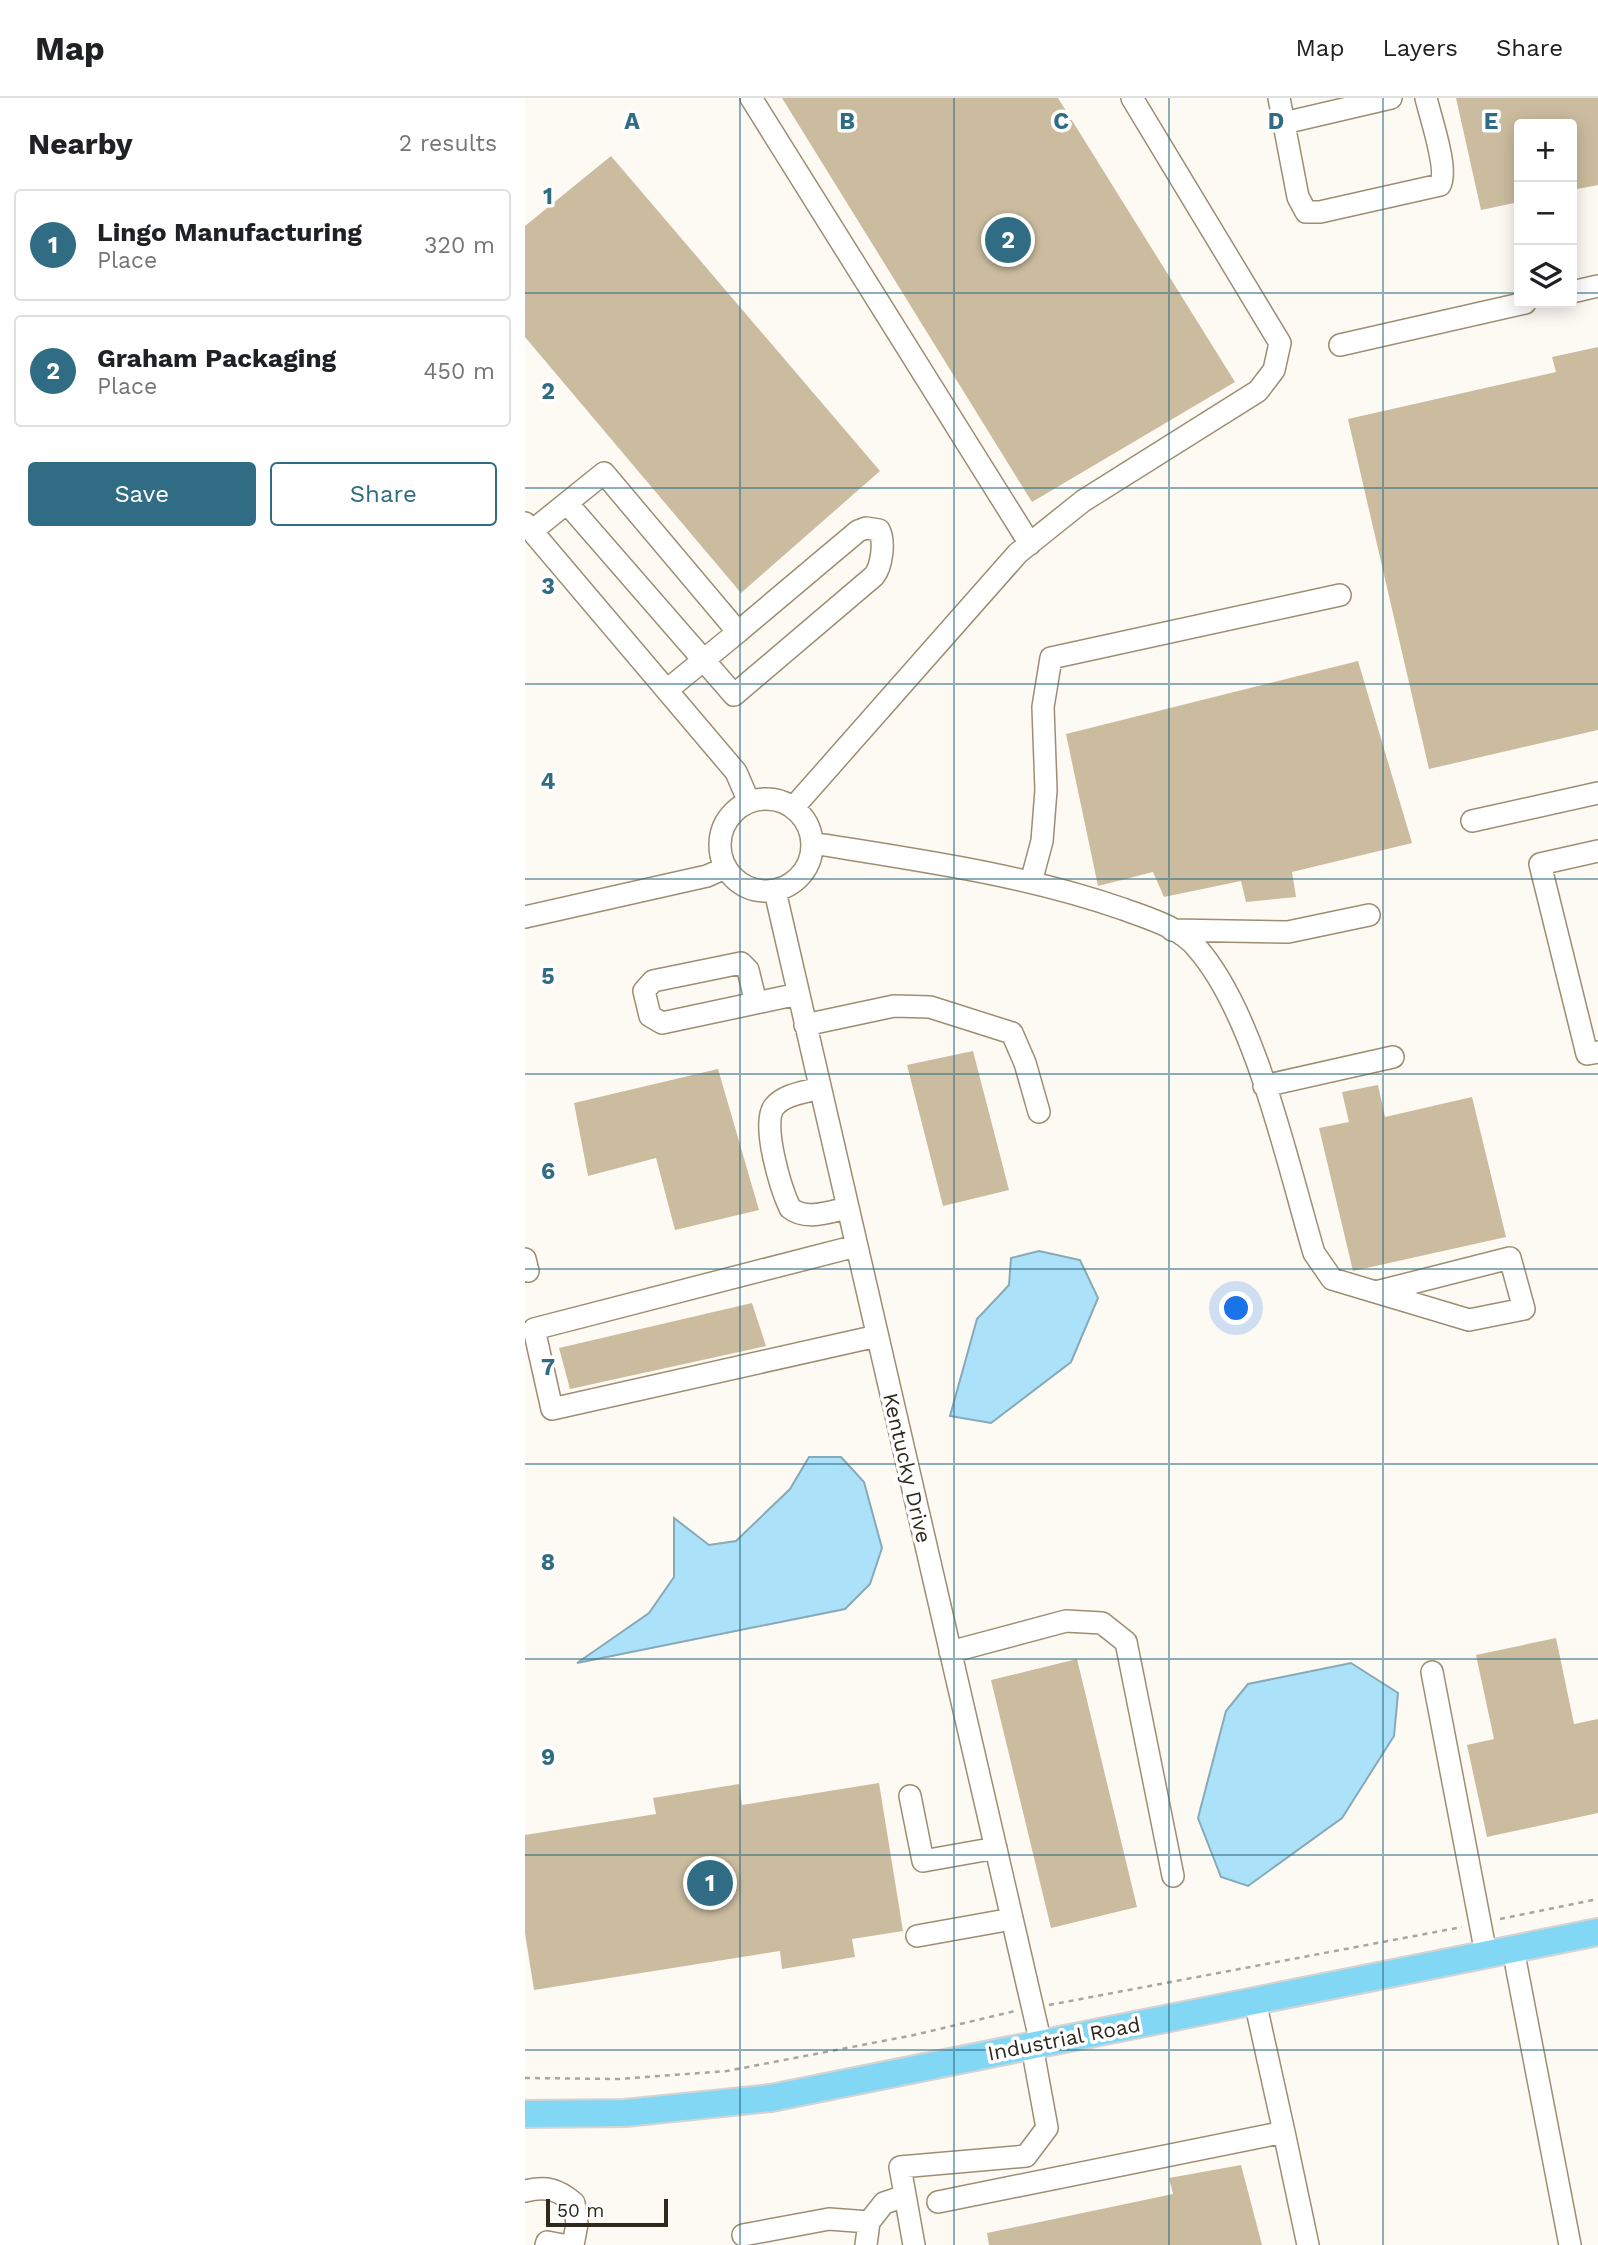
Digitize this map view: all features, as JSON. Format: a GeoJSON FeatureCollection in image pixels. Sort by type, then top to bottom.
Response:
{"type":"FeatureCollection","features":[{"type":"Feature","properties":{"kind":"main road","name":"Industrial Road"},"geometry":{"type":"LineString","coordinates":[[525,2114],[625,2113],[745,2101],[1598,1932]]}},
{"type":"Feature","properties":{"kind":"street"},"geometry":{"type":"LineString","coordinates":[[751,98],[1030,544]]}},
{"type":"Feature","properties":{"kind":"street"},"geometry":{"type":"LineString","coordinates":[[793,808],[1018,553],[1083,501],[1258,391],[1273,370],[1280,343],[1132,98]]}},
{"type":"Feature","properties":{"kind":"street"},"geometry":{"type":"LineString","coordinates":[[1279,98],[1298,197],[1306,212],[1320,212],[1440,185],[1444,180],[1442,167],[1426,98]]}},
{"type":"Feature","properties":{"kind":"street"},"geometry":{"type":"LineString","coordinates":[[1284,123],[1391,98]]}},
{"type":"Feature","properties":{"kind":"street"},"geometry":{"type":"LineString","coordinates":[[1577,291],[1598,286]]}},
{"type":"Feature","properties":{"kind":"street"},"geometry":{"type":"LineString","coordinates":[[1339,345],[1514,305]]}},
{"type":"Feature","properties":{"kind":"street"},"geometry":{"type":"LineString","coordinates":[[738,632],[604,473],[567,503],[529,527],[736,772],[749,802]]}},
{"type":"Feature","properties":{"kind":"street"},"geometry":{"type":"LineString","coordinates":[[567,503],[703,660],[734,695],[874,576],[880,565],[882,535],[879,530],[866,528],[858,531],[738,632],[703,660],[667,690]]}},
{"type":"Feature","properties":{"kind":"street"},"geometry":{"type":"LineString","coordinates":[[1031,882],[1042,841],[1046,790],[1043,707],[1051,658],[1340,595]]}},
{"type":"Feature","properties":{"kind":"street"},"geometry":{"type":"LineString","coordinates":[[1472,821],[1598,793]]}},
{"type":"Feature","properties":{"kind":"street"},"geometry":{"type":"LineString","coordinates":[[764,799],[779,801],[793,808],[803,818],[812,843],[810,859],[802,874],[790,885],[775,891],[755,891],[738,883],[725,868],[720,853],[720,837],[725,822],[735,810],[749,802],[764,799]]}},
{"type":"Feature","properties":{"kind":"street"},"geometry":{"type":"LineString","coordinates":[[812,843],[997,873],[1078,894],[1159,922],[1196,946],[1223,984],[1264,1086],[1314,1253],[1332,1279],[1469,1320],[1524,1310],[1510,1258],[1376,1292]]}},
{"type":"Feature","properties":{"kind":"street"},"geometry":{"type":"LineString","coordinates":[[1598,851],[1540,864],[1587,1054],[1598,1052]]}},
{"type":"Feature","properties":{"kind":"street"},"geometry":{"type":"LineString","coordinates":[[525,917],[707,876],[725,868]]}},
{"type":"Feature","properties":{"kind":"street","name":"Kentucky Drive"},"geometry":{"type":"LineString","coordinates":[[775,891],[1012,1919],[1036,2045],[1048,2128],[1026,2156],[899,2167],[905,2196]]}},
{"type":"Feature","properties":{"kind":"street"},"geometry":{"type":"LineString","coordinates":[[1172,930],[1287,932],[1369,915]]}},
{"type":"Feature","properties":{"kind":"street"},"geometry":{"type":"LineString","coordinates":[[756,1003],[748,970],[741,963],[653,981],[644,991],[650,1016],[662,1023],[756,1003],[798,993]]}},
{"type":"Feature","properties":{"kind":"street"},"geometry":{"type":"LineString","coordinates":[[805,1024],[894,1006],[930,1007],[1012,1033],[1025,1063],[1039,1112]]}},
{"type":"Feature","properties":{"kind":"street"},"geometry":{"type":"LineString","coordinates":[[1264,1086],[1393,1057]]}},
{"type":"Feature","properties":{"kind":"street"},"geometry":{"type":"LineString","coordinates":[[820,1088],[785,1098],[775,1105],[768,1118],[769,1132],[790,1208],[797,1213],[812,1215],[847,1208]]}},
{"type":"Feature","properties":{"kind":"street"},"geometry":{"type":"LineString","coordinates":[[856,1246],[534,1329],[552,1409],[877,1336]]}},
{"type":"Feature","properties":{"kind":"street"},"geometry":{"type":"LineString","coordinates":[[950,1652],[1066,1620],[1102,1623],[1126,1642],[1173,1876]]}},
{"type":"Feature","properties":{"kind":"street"},"geometry":{"type":"LineString","coordinates":[[1432,1672],[1486,1954]]}},
{"type":"Feature","properties":{"kind":"street"},"geometry":{"type":"LineString","coordinates":[[910,1796],[923,1861],[996,1848]]}},
{"type":"Feature","properties":{"kind":"street"},"geometry":{"type":"LineString","coordinates":[[917,1937],[1012,1919]]}},
{"type":"Feature","properties":{"kind":"street"},"geometry":{"type":"LineString","coordinates":[[1513,1949],[1570,2245]]}},
{"type":"Feature","properties":{"kind":"street"},"geometry":{"type":"LineString","coordinates":[[1255,2001],[1308,2245]]}},
{"type":"Feature","properties":{"kind":"street"},"geometry":{"type":"LineString","coordinates":[[938,2202],[1284,2132]]}},
{"type":"Feature","properties":{"kind":"street"},"geometry":{"type":"LineString","coordinates":[[525,2191],[540,2188],[560,2191],[574,2203],[577,2224],[573,2245]]}},
{"type":"Feature","properties":{"kind":"street"},"geometry":{"type":"LineString","coordinates":[[866,2245],[869,2222],[884,2203],[905,2196],[914,2245]]}},
{"type":"Feature","properties":{"kind":"street"},"geometry":{"type":"LineString","coordinates":[[743,2235],[829,2219],[869,2222]]}},
{"type":"Feature","properties":{"kind":"street"},"geometry":{"type":"LineString","coordinates":[[546,2245],[547,2242],[562,2245]]}},
{"type":"Feature","properties":{"kind":"path"},"geometry":{"type":"LineString","coordinates":[[1504,1919],[1598,1899]]}},
{"type":"Feature","properties":{"kind":"path"},"geometry":{"type":"LineString","coordinates":[[1054,2004],[1456,1928]]}},
{"type":"Feature","properties":{"kind":"path"},"geometry":{"type":"LineString","coordinates":[[525,2078],[619,2080],[727,2071],[974,2022],[996,2015]]}},
{"type":"Feature","properties":{"kind":"water"},"geometry":{"type":"Polygon","coordinates":[[[1039,1251],[1080,1260],[1098,1298],[1071,1362],[991,1423],[950,1416],[977,1319],[1009,1285],[1011,1258],[1039,1251]]]}},
{"type":"Feature","properties":{"kind":"water"},"geometry":{"type":"Polygon","coordinates":[[[809,1457],[841,1457],[864,1482],[882,1548],[870,1584],[845,1609],[577,1663],[649,1613],[674,1577],[674,1518],[709,1545],[736,1541],[790,1489],[809,1457]]]}},
{"type":"Feature","properties":{"kind":"water"},"geometry":{"type":"Polygon","coordinates":[[[1351,1663],[1398,1693],[1394,1736],[1342,1818],[1248,1886],[1221,1877],[1198,1818],[1226,1711],[1248,1684],[1351,1663]]]}},
{"type":"Feature","properties":{"kind":"building"},"geometry":{"type":"Polygon","coordinates":[[[782,98],[1058,98],[1235,382],[1032,502],[782,98]]]}},
{"type":"Feature","properties":{"kind":"building"},"geometry":{"type":"Polygon","coordinates":[[[1456,98],[1598,98],[1598,185],[1577,189],[1577,119],[1514,119],[1514,203],[1481,210],[1456,98]]]}},
{"type":"Feature","properties":{"kind":"building"},"geometry":{"type":"Polygon","coordinates":[[[611,156],[880,471],[741,593],[525,337],[525,226],[611,156]]]}},
{"type":"Feature","properties":{"kind":"building"},"geometry":{"type":"Polygon","coordinates":[[[1598,347],[1598,730],[1429,769],[1348,419],[1556,372],[1552,357],[1598,347]]]}},
{"type":"Feature","properties":{"kind":"building"},"geometry":{"type":"Polygon","coordinates":[[[1358,661],[1412,843],[1292,872],[1296,897],[1246,902],[1241,881],[1164,897],[1153,872],[1098,886],[1066,734],[1358,661]]]}},
{"type":"Feature","properties":{"kind":"building"},"geometry":{"type":"Polygon","coordinates":[[[973,1051],[1009,1190],[943,1206],[907,1065],[973,1051]]]}},
{"type":"Feature","properties":{"kind":"building"},"geometry":{"type":"Polygon","coordinates":[[[718,1069],[759,1210],[675,1230],[656,1158],[588,1176],[574,1103],[718,1069]]]}},
{"type":"Feature","properties":{"kind":"building"},"geometry":{"type":"Polygon","coordinates":[[[1378,1085],[1385,1117],[1472,1097],[1506,1237],[1353,1271],[1319,1128],[1349,1122],[1342,1092],[1378,1085]]]}},
{"type":"Feature","properties":{"kind":"building"},"geometry":{"type":"Polygon","coordinates":[[[752,1303],[766,1346],[570,1389],[559,1348],[752,1303]]]}},
{"type":"Feature","properties":{"kind":"building"},"geometry":{"type":"Polygon","coordinates":[[[1556,1638],[1574,1724],[1598,1719],[1598,1813],[1487,1837],[1467,1745],[1494,1739],[1476,1655],[1556,1638]]]}},
{"type":"Feature","properties":{"kind":"building"},"geometry":{"type":"Polygon","coordinates":[[[1077,1659],[1137,1907],[1051,1928],[991,1680],[1077,1659]]]}},
{"type":"Feature","properties":{"kind":"building"},"geometry":{"type":"Polygon","coordinates":[[[879,1783],[903,1931],[852,1939],[855,1957],[782,1969],[780,1951],[534,1990],[525,1933],[525,1835],[656,1814],[653,1798],[739,1784],[742,1805],[879,1783]]]}},
{"type":"Feature","properties":{"kind":"building"},"geometry":{"type":"Polygon","coordinates":[[[1241,2165],[1262,2245],[989,2245],[987,2233],[1173,2194],[1169,2178],[1241,2165]]]}},
{"type":"Feature","properties":{"kind":"place","name":"Graham Packaging"},"geometry":{"type":"Point","coordinates":[1008,240]}},
{"type":"Feature","properties":{"kind":"place","name":"Lingo Manufacturing"},"geometry":{"type":"Point","coordinates":[710,1883]}}]}
